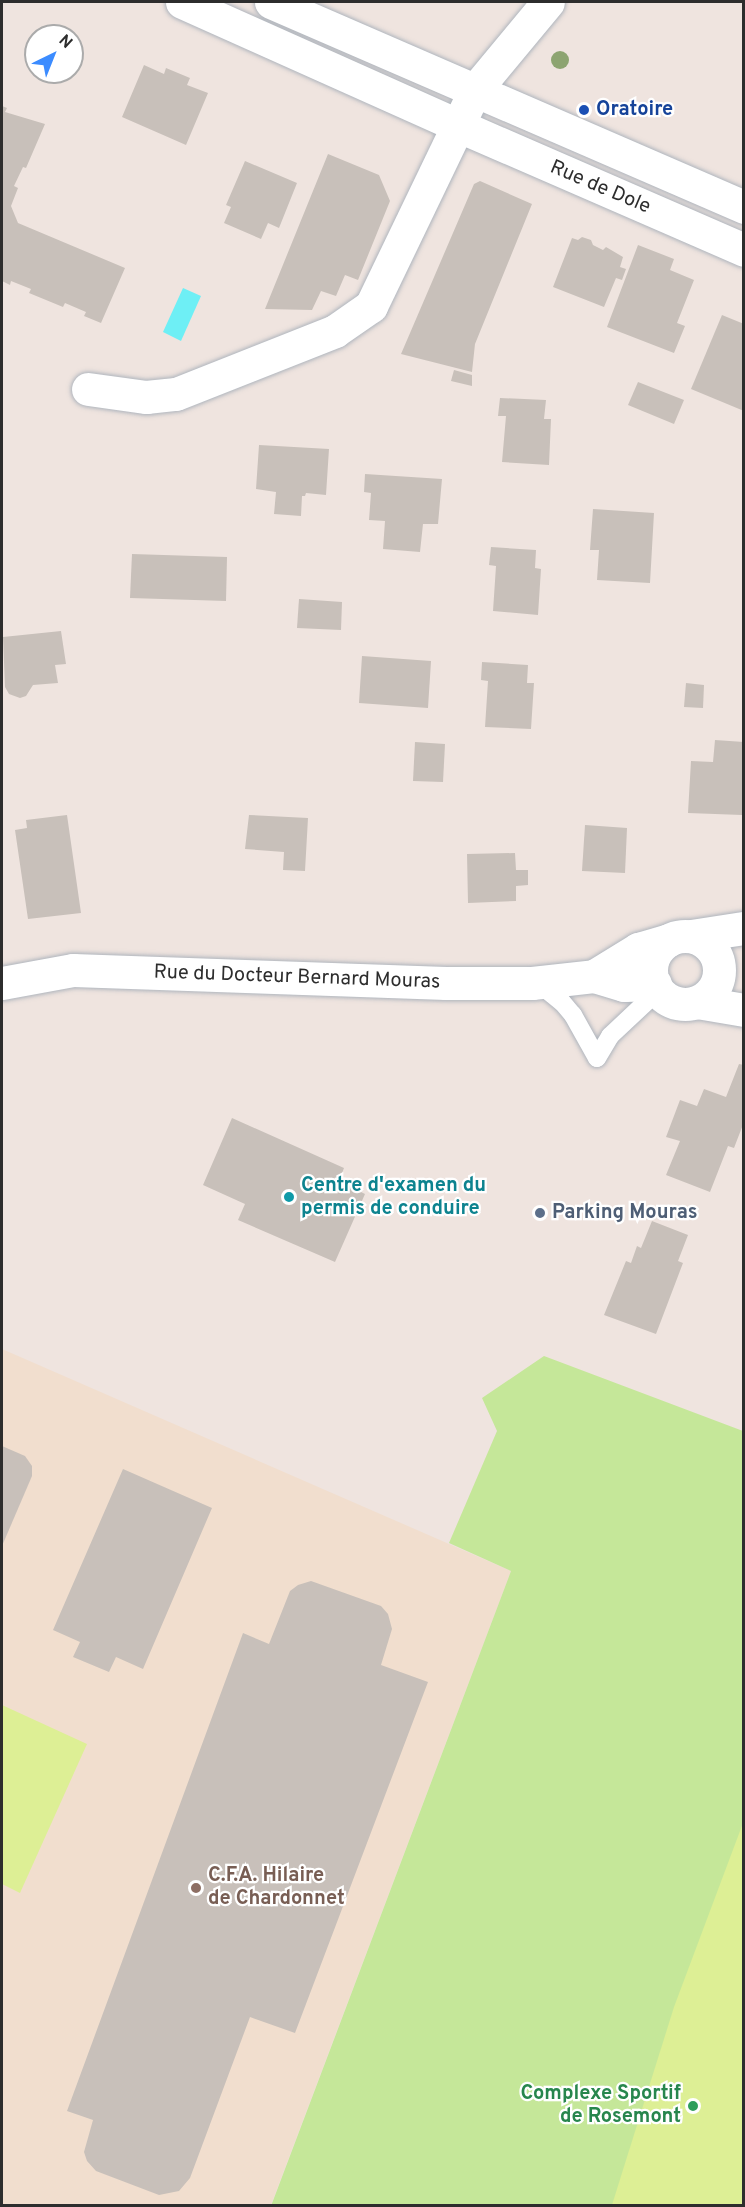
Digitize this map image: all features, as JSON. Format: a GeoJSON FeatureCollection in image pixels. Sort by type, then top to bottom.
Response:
{"type":"FeatureCollection","features":[{"type":"Feature","properties":{"kind":"street","name":"Rue de Dole"},"geometry":{"type":"LineString","coordinates":[[182,2],[457,126],[744,250]]}},
{"type":"Feature","properties":{"kind":"street","name":"Rue de Dole"},"geometry":{"type":"LineString","coordinates":[[271,2],[744,207]]}},
{"type":"Feature","properties":{"kind":"street"},"geometry":{"type":"LineString","coordinates":[[88,389],[146,397],[176,394],[335,331],[370,306],[475,90],[548,2]]}},
{"type":"Feature","properties":{"kind":"street","name":"Rue du Docteur Bernard Mouras"},"geometry":{"type":"LineString","coordinates":[[594,976],[639,949],[680,938],[744,928]]}},
{"type":"Feature","properties":{"kind":"street"},"geometry":{"type":"LineString","coordinates":[[724,981],[676,1002],[666,998],[657,987],[651,969],[654,957],[680,938],[711,947],[724,981],[744,1010]]}},
{"type":"Feature","properties":{"kind":"street","name":"Rue du Docteur Bernard Mouras"},"geometry":{"type":"LineString","coordinates":[[2,983],[73,970],[446,983],[537,982],[594,976],[624,985],[657,987]]}},
{"type":"Feature","properties":{"kind":"lane"},"geometry":{"type":"LineString","coordinates":[[537,982],[562,1002],[573,1015],[597,1058],[610,1035],[657,987]]}},
{"type":"Feature","properties":{"kind":"shaded area","name":"C.F.A. Hilaire de Chardonnet"},"geometry":{"type":"Polygon","coordinates":[[[2,1349],[511,1571],[271,2205],[2,2205],[2,1349]]]}},
{"type":"Feature","properties":{"kind":"green space"},"geometry":{"type":"Polygon","coordinates":[[[544,1356],[743,1431],[743,2064],[692,2205],[271,2206],[511,1571],[449,1543],[497,1431],[482,1398],[544,1356]]]}},
{"type":"Feature","properties":{"kind":"green space"},"geometry":{"type":"Polygon","coordinates":[[[2,1705],[87,1744],[20,1893],[2,1884],[2,1705]]]}},
{"type":"Feature","properties":{"kind":"green space","name":"Complexe Sportif de Rosemont"},"geometry":{"type":"Polygon","coordinates":[[[743,1823],[743,2205],[612,2205],[674,2007],[743,1823]]]}},
{"type":"Feature","properties":{"kind":"water"},"geometry":{"type":"Polygon","coordinates":[[[183,288],[201,296],[181,341],[163,332],[183,288]]]}},
{"type":"Feature","properties":{"kind":"building"},"geometry":{"type":"Polygon","coordinates":[[[144,65],[164,74],[166,68],[190,78],[187,85],[208,93],[186,145],[122,117],[144,65]]]}},
{"type":"Feature","properties":{"kind":"building"},"geometry":{"type":"Polygon","coordinates":[[[2,106],[7,108],[5,112],[45,124],[26,168],[23,167],[14,186],[18,188],[11,206],[18,223],[125,268],[101,323],[84,316],[86,312],[65,303],[63,307],[29,293],[31,289],[11,281],[10,285],[2,281],[2,106]]]}},
{"type":"Feature","properties":{"kind":"building"},"geometry":{"type":"Polygon","coordinates":[[[328,154],[379,175],[390,201],[358,280],[345,275],[336,296],[321,291],[312,310],[265,309],[328,154]]]}},
{"type":"Feature","properties":{"kind":"building"},"geometry":{"type":"Polygon","coordinates":[[[245,161],[297,183],[279,228],[268,223],[261,239],[224,223],[231,207],[226,205],[245,161]]]}},
{"type":"Feature","properties":{"kind":"building"},"geometry":{"type":"Polygon","coordinates":[[[480,181],[532,204],[475,344],[472,372],[401,354],[474,184],[480,181]]]}},
{"type":"Feature","properties":{"kind":"building"},"geometry":{"type":"Polygon","coordinates":[[[582,237],[591,240],[593,245],[603,250],[606,247],[623,257],[620,267],[626,269],[622,280],[616,278],[604,307],[553,287],[572,238],[578,240],[582,237]]]}},
{"type":"Feature","properties":{"kind":"building"},"geometry":{"type":"Polygon","coordinates":[[[638,245],[674,259],[670,270],[694,280],[677,323],[685,326],[674,353],[607,327],[638,245]]]}},
{"type":"Feature","properties":{"kind":"building"},"geometry":{"type":"Polygon","coordinates":[[[722,315],[744,324],[744,411],[691,389],[722,315]]]}},
{"type":"Feature","properties":{"kind":"building"},"geometry":{"type":"Polygon","coordinates":[[[454,370],[472,375],[472,386],[451,381],[454,370]]]}},
{"type":"Feature","properties":{"kind":"building"},"geometry":{"type":"Polygon","coordinates":[[[638,382],[684,400],[674,424],[628,405],[638,382]]]}},
{"type":"Feature","properties":{"kind":"building"},"geometry":{"type":"Polygon","coordinates":[[[500,398],[546,400],[544,419],[551,419],[549,465],[502,462],[506,416],[498,416],[500,398]]]}},
{"type":"Feature","properties":{"kind":"building"},"geometry":{"type":"Polygon","coordinates":[[[259,445],[329,449],[326,495],[306,493],[302,496],[301,516],[274,514],[276,492],[256,489],[259,445]]]}},
{"type":"Feature","properties":{"kind":"building"},"geometry":{"type":"Polygon","coordinates":[[[365,474],[442,479],[438,524],[423,524],[420,552],[383,549],[385,521],[369,520],[371,493],[364,492],[365,474]]]}},
{"type":"Feature","properties":{"kind":"building"},"geometry":{"type":"Polygon","coordinates":[[[593,509],[654,513],[650,583],[597,580],[599,550],[590,550],[593,509]]]}},
{"type":"Feature","properties":{"kind":"building"},"geometry":{"type":"Polygon","coordinates":[[[491,547],[536,550],[535,568],[541,569],[538,615],[493,611],[496,566],[489,565],[491,547]]]}},
{"type":"Feature","properties":{"kind":"building"},"geometry":{"type":"Polygon","coordinates":[[[132,554],[227,557],[226,601],[130,598],[132,554]]]}},
{"type":"Feature","properties":{"kind":"building"},"geometry":{"type":"Polygon","coordinates":[[[299,599],[342,602],[341,630],[297,628],[299,599]]]}},
{"type":"Feature","properties":{"kind":"building"},"geometry":{"type":"Polygon","coordinates":[[[61,631],[66,664],[55,665],[58,683],[33,685],[26,696],[20,698],[9,694],[5,687],[3,637],[61,631]]]}},
{"type":"Feature","properties":{"kind":"building"},"geometry":{"type":"Polygon","coordinates":[[[362,656],[431,661],[428,708],[359,703],[362,656]]]}},
{"type":"Feature","properties":{"kind":"building"},"geometry":{"type":"Polygon","coordinates":[[[482,662],[528,665],[527,683],[534,683],[531,729],[485,727],[488,681],[481,680],[482,662]]]}},
{"type":"Feature","properties":{"kind":"building"},"geometry":{"type":"Polygon","coordinates":[[[686,683],[704,685],[703,708],[684,707],[686,683]]]}},
{"type":"Feature","properties":{"kind":"building"},"geometry":{"type":"Polygon","coordinates":[[[715,740],[744,742],[742,815],[688,813],[691,761],[713,762],[715,740]]]}},
{"type":"Feature","properties":{"kind":"building"},"geometry":{"type":"Polygon","coordinates":[[[415,742],[445,744],[443,782],[413,781],[415,742]]]}},
{"type":"Feature","properties":{"kind":"building"},"geometry":{"type":"Polygon","coordinates":[[[67,815],[81,913],[28,919],[15,830],[27,828],[26,820],[67,815]]]}},
{"type":"Feature","properties":{"kind":"building"},"geometry":{"type":"Polygon","coordinates":[[[249,815],[308,818],[305,871],[283,870],[284,852],[245,849],[249,815]]]}},
{"type":"Feature","properties":{"kind":"building"},"geometry":{"type":"Polygon","coordinates":[[[585,825],[627,828],[625,873],[582,871],[585,825]]]}},
{"type":"Feature","properties":{"kind":"building"},"geometry":{"type":"Polygon","coordinates":[[[515,853],[516,870],[528,870],[528,885],[516,886],[516,901],[468,903],[467,854],[515,853]]]}},
{"type":"Feature","properties":{"kind":"building"},"geometry":{"type":"Polygon","coordinates":[[[739,1064],[744,1065],[744,1122],[734,1148],[728,1146],[710,1192],[666,1175],[680,1141],[666,1137],[680,1100],[697,1106],[704,1089],[726,1097],[739,1064]]]}},
{"type":"Feature","properties":{"kind":"building","name":"Centre d'examen du permis de conduire"},"geometry":{"type":"Polygon","coordinates":[[[232,1118],[344,1168],[339,1181],[365,1194],[335,1262],[238,1220],[245,1204],[203,1185],[232,1118]]]}},
{"type":"Feature","properties":{"kind":"building"},"geometry":{"type":"Polygon","coordinates":[[[652,1221],[688,1235],[678,1261],[683,1263],[656,1334],[604,1315],[626,1261],[631,1263],[637,1246],[641,1248],[652,1221]]]}},
{"type":"Feature","properties":{"kind":"building"},"geometry":{"type":"Polygon","coordinates":[[[2,1446],[25,1456],[32,1466],[32,1476],[2,1546],[2,1446]]]}},
{"type":"Feature","properties":{"kind":"building"},"geometry":{"type":"Polygon","coordinates":[[[123,1469],[212,1508],[143,1669],[116,1657],[109,1672],[73,1657],[80,1642],[53,1630],[123,1469]]]}},
{"type":"Feature","properties":{"kind":"building"},"geometry":{"type":"Polygon","coordinates":[[[311,1581],[381,1606],[388,1614],[392,1629],[381,1665],[428,1682],[295,2033],[250,2017],[190,2178],[179,2191],[159,2195],[96,2171],[87,2161],[84,2152],[93,2120],[67,2111],[243,1633],[269,1644],[290,1591],[298,1585],[311,1581]]]}},
{"type":"Feature","properties":{"kind":"place","name":"Oratoire"},"geometry":{"type":"Point","coordinates":[584,110]}},
{"type":"Feature","properties":{"kind":"place","name":"Centre d'examen du permis de conduire"},"geometry":{"type":"Point","coordinates":[289,1197]}},
{"type":"Feature","properties":{"kind":"place","name":"Parking Mouras"},"geometry":{"type":"Point","coordinates":[540,1213]}},
{"type":"Feature","properties":{"kind":"place","name":"C.F.A. Hilaire de Chardonnet"},"geometry":{"type":"Point","coordinates":[196,1888]}},
{"type":"Feature","properties":{"kind":"place","name":"Complexe Sportif de Rosemont"},"geometry":{"type":"Point","coordinates":[693,2106]}}]}
